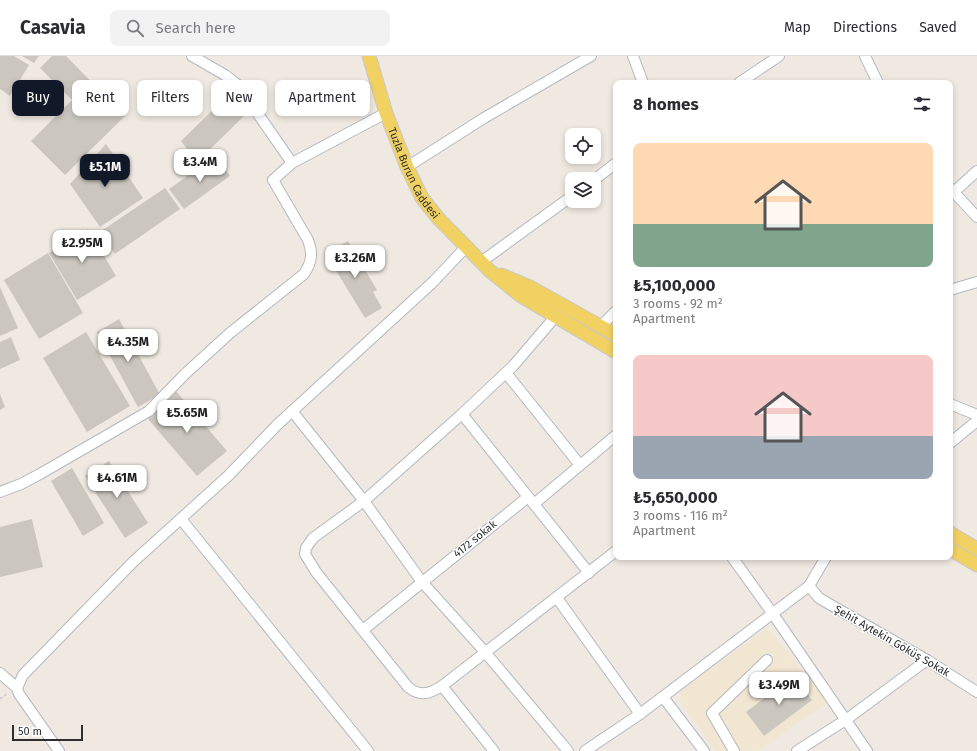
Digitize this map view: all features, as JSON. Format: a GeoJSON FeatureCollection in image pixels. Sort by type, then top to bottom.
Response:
{"type":"FeatureCollection","features":[{"type":"Feature","properties":{"kind":"main road","name":"Tuzla Burun Caddesi"},"geometry":{"type":"LineString","coordinates":[[369,56],[386,113],[407,167],[428,205],[466,247],[521,296],[613,350]]}},
{"type":"Feature","properties":{"kind":"main road","name":"Tuzla Burun Caddesi"},"geometry":{"type":"LineString","coordinates":[[486,266],[530,287],[613,333]]}},
{"type":"Feature","properties":{"kind":"main road"},"geometry":{"type":"LineString","coordinates":[[953,534],[977,549]]}},
{"type":"Feature","properties":{"kind":"main road"},"geometry":{"type":"LineString","coordinates":[[953,551],[977,565]]}},
{"type":"Feature","properties":{"kind":"street"},"geometry":{"type":"LineString","coordinates":[[192,56],[225,75],[238,85],[292,163]]}},
{"type":"Feature","properties":{"kind":"street"},"geometry":{"type":"LineString","coordinates":[[407,167],[484,118],[592,56]]}},
{"type":"Feature","properties":{"kind":"street"},"geometry":{"type":"LineString","coordinates":[[633,56],[642,80]]}},
{"type":"Feature","properties":{"kind":"street"},"geometry":{"type":"LineString","coordinates":[[743,80],[779,56]]}},
{"type":"Feature","properties":{"kind":"street"},"geometry":{"type":"LineString","coordinates":[[865,56],[877,80]]}},
{"type":"Feature","properties":{"kind":"street"},"geometry":{"type":"LineString","coordinates":[[0,492],[34,477],[149,411],[185,374],[230,333],[304,274],[312,259],[310,245],[272,180],[292,163],[386,113]]}},
{"type":"Feature","properties":{"kind":"street"},"geometry":{"type":"LineString","coordinates":[[601,175],[613,165]]}},
{"type":"Feature","properties":{"kind":"street"},"geometry":{"type":"LineString","coordinates":[[953,189],[977,171]]}},
{"type":"Feature","properties":{"kind":"street"},"geometry":{"type":"LineString","coordinates":[[953,191],[977,217]]}},
{"type":"Feature","properties":{"kind":"street"},"geometry":{"type":"LineString","coordinates":[[486,266],[565,202]]}},
{"type":"Feature","properties":{"kind":"street"},"geometry":{"type":"LineString","coordinates":[[17,688],[23,675],[123,572],[229,476],[292,411],[433,282],[466,247]]}},
{"type":"Feature","properties":{"kind":"street"},"geometry":{"type":"LineString","coordinates":[[953,289],[977,282]]}},
{"type":"Feature","properties":{"kind":"street"},"geometry":{"type":"LineString","coordinates":[[601,326],[613,314]]}},
{"type":"Feature","properties":{"kind":"street"},"geometry":{"type":"LineString","coordinates":[[555,317],[506,373],[364,501],[314,538],[306,548],[305,554],[316,572],[413,692],[424,694],[431,693],[442,686],[613,553]]}},
{"type":"Feature","properties":{"kind":"street"},"geometry":{"type":"LineString","coordinates":[[506,373],[580,465]]}},
{"type":"Feature","properties":{"kind":"street"},"geometry":{"type":"LineString","coordinates":[[953,405],[977,415]]}},
{"type":"Feature","properties":{"kind":"street"},"geometry":{"type":"LineString","coordinates":[[292,411],[364,501],[422,582],[485,652],[568,751]]}},
{"type":"Feature","properties":{"kind":"street"},"geometry":{"type":"LineString","coordinates":[[462,414],[589,573]]}},
{"type":"Feature","properties":{"kind":"street"},"geometry":{"type":"LineString","coordinates":[[953,441],[977,421]]}},
{"type":"Feature","properties":{"kind":"street","name":"4172 sokak"},"geometry":{"type":"LineString","coordinates":[[363,630],[422,582],[580,465],[613,438]]}},
{"type":"Feature","properties":{"kind":"street"},"geometry":{"type":"LineString","coordinates":[[181,519],[368,751]]}},
{"type":"Feature","properties":{"kind":"street"},"geometry":{"type":"LineString","coordinates":[[734,560],[867,751]]}},
{"type":"Feature","properties":{"kind":"street"},"geometry":{"type":"LineString","coordinates":[[585,751],[640,714],[809,586],[824,560]]}},
{"type":"Feature","properties":{"kind":"street","name":"Şehit Aytekin Göküş Sokak"},"geometry":{"type":"LineString","coordinates":[[809,586],[819,598],[831,606],[927,660],[977,692]]}},
{"type":"Feature","properties":{"kind":"street"},"geometry":{"type":"LineString","coordinates":[[557,598],[640,714]]}},
{"type":"Feature","properties":{"kind":"street"},"geometry":{"type":"LineString","coordinates":[[734,751],[712,713],[767,660]]}},
{"type":"Feature","properties":{"kind":"street"},"geometry":{"type":"LineString","coordinates":[[797,751],[846,719],[927,660]]}},
{"type":"Feature","properties":{"kind":"street"},"geometry":{"type":"LineString","coordinates":[[0,673],[17,688],[22,700],[60,751]]}},
{"type":"Feature","properties":{"kind":"street"},"geometry":{"type":"LineString","coordinates":[[442,686],[494,751]]}},
{"type":"Feature","properties":{"kind":"street"},"geometry":{"type":"LineString","coordinates":[[663,697],[704,751]]}},
{"type":"Feature","properties":{"kind":"shaded area"},"geometry":{"type":"Polygon","coordinates":[[[767,628],[828,702],[758,751],[715,751],[680,701],[680,691],[767,628]]]}},
{"type":"Feature","properties":{"kind":"building"},"geometry":{"type":"Polygon","coordinates":[[[0,56],[14,56],[29,65],[20,80],[12,80],[12,93],[10,96],[0,89],[0,56]]]}},
{"type":"Feature","properties":{"kind":"building"},"geometry":{"type":"Polygon","coordinates":[[[22,56],[39,56],[34,63],[22,56]]]}},
{"type":"Feature","properties":{"kind":"building"},"geometry":{"type":"Polygon","coordinates":[[[52,56],[66,56],[90,80],[72,80],[72,100],[64,92],[64,80],[52,80],[40,68],[52,56]]]}},
{"type":"Feature","properties":{"kind":"building"},"geometry":{"type":"Polygon","coordinates":[[[72,100],[72,116],[125,116],[65,175],[31,141],[56,116],[64,116],[64,108],[72,100]]]}},
{"type":"Feature","properties":{"kind":"building"},"geometry":{"type":"Polygon","coordinates":[[[211,112],[211,116],[244,116],[197,162],[181,141],[211,112]]]}},
{"type":"Feature","properties":{"kind":"building"},"geometry":{"type":"Polygon","coordinates":[[[106,144],[143,198],[100,227],[70,184],[106,144]]]}},
{"type":"Feature","properties":{"kind":"building"},"geometry":{"type":"Polygon","coordinates":[[[216,156],[230,176],[184,209],[169,189],[216,156]]]}},
{"type":"Feature","properties":{"kind":"building"},"geometry":{"type":"Polygon","coordinates":[[[165,188],[180,209],[115,254],[100,232],[165,188]]]}},
{"type":"Feature","properties":{"kind":"building"},"geometry":{"type":"Polygon","coordinates":[[[88,229],[116,276],[77,300],[49,253],[88,229]]]}},
{"type":"Feature","properties":{"kind":"building"},"geometry":{"type":"Polygon","coordinates":[[[348,241],[377,290],[373,292],[382,308],[365,318],[326,254],[348,241]]]}},
{"type":"Feature","properties":{"kind":"building"},"geometry":{"type":"Polygon","coordinates":[[[48,253],[83,313],[39,339],[4,280],[48,253]]]}},
{"type":"Feature","properties":{"kind":"building"},"geometry":{"type":"Polygon","coordinates":[[[0,287],[18,328],[0,336],[0,287]]]}},
{"type":"Feature","properties":{"kind":"building"},"geometry":{"type":"Polygon","coordinates":[[[119,319],[159,393],[154,398],[138,407],[97,332],[119,319]]]}},
{"type":"Feature","properties":{"kind":"building"},"geometry":{"type":"Polygon","coordinates":[[[86,332],[130,406],[87,432],[43,358],[86,332]]]}},
{"type":"Feature","properties":{"kind":"building"},"geometry":{"type":"Polygon","coordinates":[[[11,337],[20,360],[0,369],[0,342],[11,337]]]}},
{"type":"Feature","properties":{"kind":"building"},"geometry":{"type":"Polygon","coordinates":[[[175,390],[227,451],[197,476],[148,419],[175,390]]]}},
{"type":"Feature","properties":{"kind":"building"},"geometry":{"type":"Polygon","coordinates":[[[0,394],[5,407],[0,410],[0,394]]]}},
{"type":"Feature","properties":{"kind":"building"},"geometry":{"type":"Polygon","coordinates":[[[109,461],[148,523],[125,538],[85,476],[109,461]]]}},
{"type":"Feature","properties":{"kind":"building"},"geometry":{"type":"Polygon","coordinates":[[[72,468],[104,523],[83,536],[51,481],[72,468]]]}},
{"type":"Feature","properties":{"kind":"building"},"geometry":{"type":"Polygon","coordinates":[[[32,519],[43,567],[0,577],[0,527],[32,519]]]}},
{"type":"Feature","properties":{"kind":"building"},"geometry":{"type":"Polygon","coordinates":[[[794,676],[812,700],[764,736],[746,712],[794,676]]]}}]}
